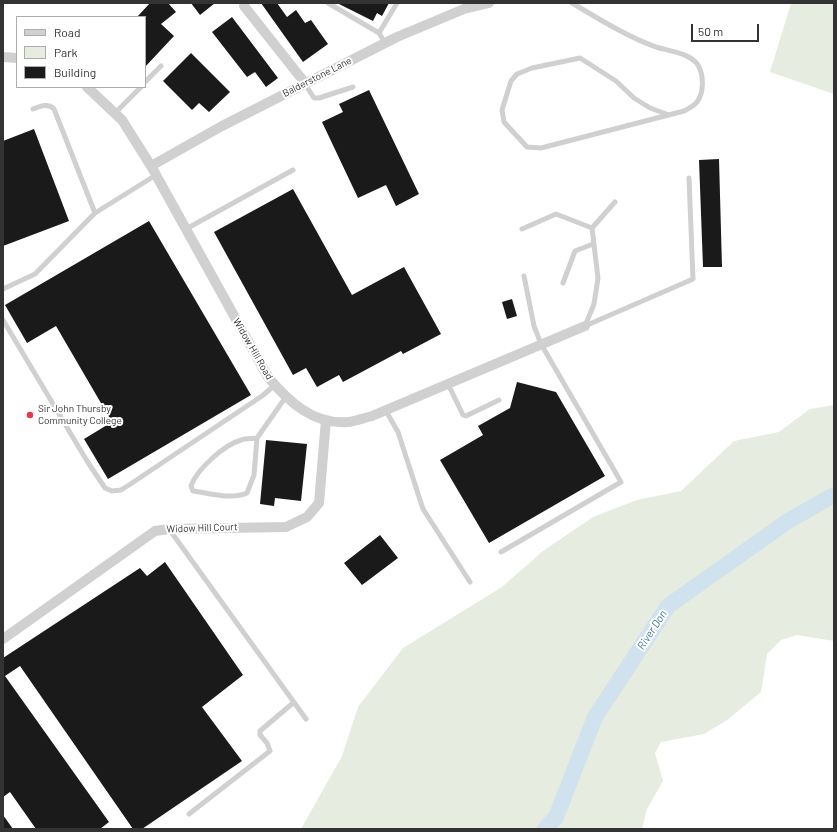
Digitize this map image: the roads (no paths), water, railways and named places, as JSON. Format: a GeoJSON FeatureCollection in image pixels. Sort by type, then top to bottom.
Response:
{"type":"FeatureCollection","features":[{"type":"Feature","properties":{"kind":"street","name":"Balderstone Lane"},"geometry":{"type":"LineString","coordinates":[[153,170],[222,126],[385,43],[465,6],[489,3]]}},
{"type":"Feature","properties":{"kind":"street"},"geometry":{"type":"LineString","coordinates":[[244,6],[305,83]]}},
{"type":"Feature","properties":{"kind":"street"},"geometry":{"type":"LineString","coordinates":[[3,57],[16,58]]}},
{"type":"Feature","properties":{"kind":"street","name":"Widow Hill Road"},"geometry":{"type":"LineString","coordinates":[[88,88],[122,120],[153,170],[268,377],[285,398],[304,412],[326,420],[347,422],[372,416],[585,326]]}},
{"type":"Feature","properties":{"kind":"street","name":"Widow Hill Court"},"geometry":{"type":"LineString","coordinates":[[3,639],[155,531],[169,528],[286,526],[307,517],[319,503],[326,420]]}},
{"type":"Feature","properties":{"kind":"lane"},"geometry":{"type":"LineString","coordinates":[[328,3],[379,33],[385,43]]}},
{"type":"Feature","properties":{"kind":"lane"},"geometry":{"type":"LineString","coordinates":[[379,33],[397,3]]}},
{"type":"Feature","properties":{"kind":"lane"},"geometry":{"type":"LineString","coordinates":[[572,3],[621,31],[655,46],[685,55],[698,64],[702,78],[701,95],[696,104],[684,111],[669,115],[541,148],[527,147],[518,139],[504,122],[502,110],[511,81],[517,74],[532,68],[580,58],[616,81],[634,98],[650,108],[669,115]]}},
{"type":"Feature","properties":{"kind":"lane"},"geometry":{"type":"LineString","coordinates":[[146,81],[161,66]]}},
{"type":"Feature","properties":{"kind":"lane"},"geometry":{"type":"LineString","coordinates":[[305,83],[314,98],[354,86]]}},
{"type":"Feature","properties":{"kind":"lane"},"geometry":{"type":"LineString","coordinates":[[115,113],[139,88]]}},
{"type":"Feature","properties":{"kind":"lane"},"geometry":{"type":"LineString","coordinates":[[33,108],[45,105],[51,106],[54,109],[95,213]]}},
{"type":"Feature","properties":{"kind":"lane"},"geometry":{"type":"LineString","coordinates":[[3,289],[35,274],[95,213],[153,170]]}},
{"type":"Feature","properties":{"kind":"lane"},"geometry":{"type":"LineString","coordinates":[[186,229],[292,170]]}},
{"type":"Feature","properties":{"kind":"lane"},"geometry":{"type":"LineString","coordinates":[[585,326],[693,278],[689,178]]}},
{"type":"Feature","properties":{"kind":"lane"},"geometry":{"type":"LineString","coordinates":[[585,326],[594,304],[598,278],[592,228],[615,202]]}},
{"type":"Feature","properties":{"kind":"lane"},"geometry":{"type":"LineString","coordinates":[[522,230],[556,214],[592,228]]}},
{"type":"Feature","properties":{"kind":"lane"},"geometry":{"type":"LineString","coordinates":[[563,283],[575,251],[594,244]]}},
{"type":"Feature","properties":{"kind":"lane"},"geometry":{"type":"LineString","coordinates":[[501,552],[621,482],[541,344],[534,326],[524,276]]}},
{"type":"Feature","properties":{"kind":"lane"},"geometry":{"type":"LineString","coordinates":[[3,320],[87,461],[105,488],[112,492],[121,490],[129,485],[262,396],[275,385]]}},
{"type":"Feature","properties":{"kind":"lane"},"geometry":{"type":"LineString","coordinates":[[448,384],[463,414],[466,416],[500,400]]}},
{"type":"Feature","properties":{"kind":"lane"},"geometry":{"type":"LineString","coordinates":[[257,438],[241,440],[212,459],[194,476],[191,486],[193,491],[230,496],[246,493],[254,475],[257,438],[285,398]]}},
{"type":"Feature","properties":{"kind":"lane"},"geometry":{"type":"LineString","coordinates":[[386,411],[398,432],[423,509],[470,582]]}},
{"type":"Feature","properties":{"kind":"lane"},"geometry":{"type":"LineString","coordinates":[[169,528],[293,703],[306,719]]}},
{"type":"Feature","properties":{"kind":"lane"},"geometry":{"type":"LineString","coordinates":[[189,814],[270,751],[267,743],[260,735],[260,731],[293,703]]}},
{"type":"Feature","properties":{"kind":"waterway","name":"River Don"},"geometry":{"type":"LineString","coordinates":[[545,829],[556,817],[595,717],[668,606],[788,521],[834,495]]}},
{"type":"Feature","properties":{"kind":"place","name":"Sir John Thursby Community College"},"geometry":{"type":"Point","coordinates":[30,415]}}]}
